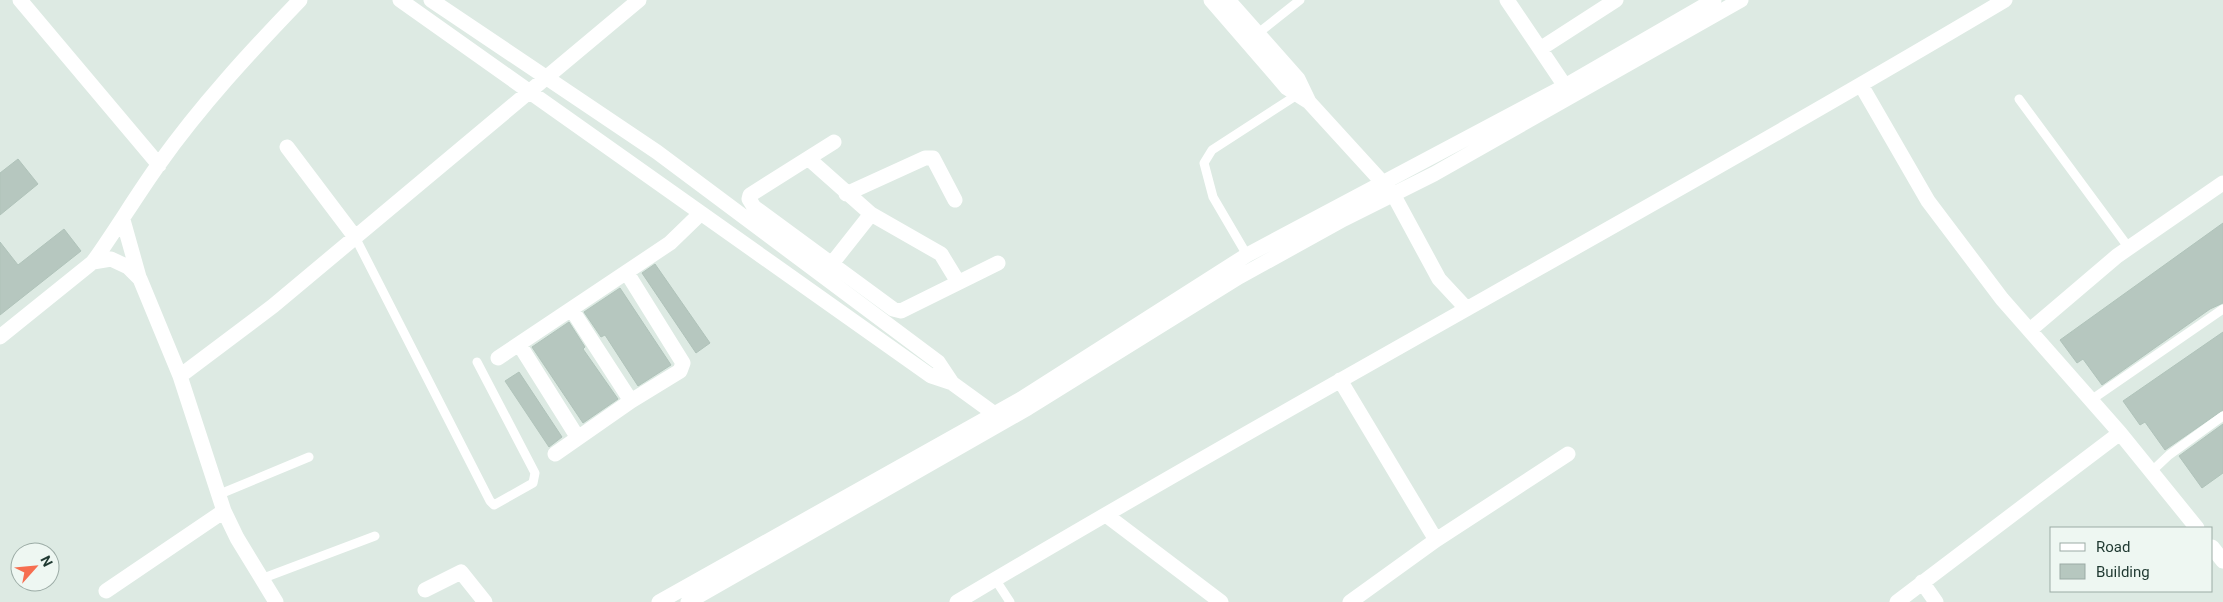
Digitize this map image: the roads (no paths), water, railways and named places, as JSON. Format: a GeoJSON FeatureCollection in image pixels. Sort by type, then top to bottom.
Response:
{"type":"FeatureCollection","features":[{"type":"Feature","properties":{"kind":"street"},"geometry":{"type":"LineString","coordinates":[[20,0],[158,165]]}},
{"type":"Feature","properties":{"kind":"street"},"geometry":{"type":"LineString","coordinates":[[0,336],[93,262],[123,220],[158,165],[200,110],[249,52],[300,0]]}},
{"type":"Feature","properties":{"kind":"street"},"geometry":{"type":"LineString","coordinates":[[400,0],[931,376],[952,383],[1000,417]]}},
{"type":"Feature","properties":{"kind":"street"},"geometry":{"type":"LineString","coordinates":[[431,0],[657,152],[827,270],[893,309],[901,311],[998,263]]}},
{"type":"Feature","properties":{"kind":"street"},"geometry":{"type":"LineString","coordinates":[[180,376],[217,350],[355,238],[639,0]]}},
{"type":"Feature","properties":{"kind":"street"},"geometry":{"type":"LineString","coordinates":[[1211,0],[1287,88],[1303,98],[1388,189],[1439,280],[1466,308]]}},
{"type":"Feature","properties":{"kind":"street"},"geometry":{"type":"LineString","coordinates":[[1228,0],[1298,78],[1303,98]]}},
{"type":"Feature","properties":{"kind":"street"},"geometry":{"type":"LineString","coordinates":[[1507,0],[1565,86]]}},
{"type":"Feature","properties":{"kind":"street"},"geometry":{"type":"LineString","coordinates":[[1540,49],[1616,0]]}},
{"type":"Feature","properties":{"kind":"street"},"geometry":{"type":"LineString","coordinates":[[688,602],[1388,189],[1714,0]]}},
{"type":"Feature","properties":{"kind":"street"},"geometry":{"type":"LineString","coordinates":[[659,602],[1000,417],[1246,255],[1388,189],[1740,0]]}},
{"type":"Feature","properties":{"kind":"street"},"geometry":{"type":"LineString","coordinates":[[957,602],[1340,380],[1861,85],[2005,0]]}},
{"type":"Feature","properties":{"kind":"street"},"geometry":{"type":"LineString","coordinates":[[1861,85],[1928,201],[2002,299],[2120,433],[2196,527]]}},
{"type":"Feature","properties":{"kind":"street"},"geometry":{"type":"LineString","coordinates":[[834,142],[750,195],[749,199],[754,207],[827,270],[938,362],[952,383]]}},
{"type":"Feature","properties":{"kind":"street"},"geometry":{"type":"LineString","coordinates":[[287,147],[355,238]]}},
{"type":"Feature","properties":{"kind":"street"},"geometry":{"type":"LineString","coordinates":[[846,194],[926,158],[933,158],[955,200]]}},
{"type":"Feature","properties":{"kind":"street"},"geometry":{"type":"LineString","coordinates":[[809,159],[846,194],[871,214],[942,254],[958,282]]}},
{"type":"Feature","properties":{"kind":"street"},"geometry":{"type":"LineString","coordinates":[[2030,330],[2129,248],[2223,183]]}},
{"type":"Feature","properties":{"kind":"street"},"geometry":{"type":"LineString","coordinates":[[498,358],[670,243],[701,213]]}},
{"type":"Feature","properties":{"kind":"street"},"geometry":{"type":"LineString","coordinates":[[811,290],[871,214]]}},
{"type":"Feature","properties":{"kind":"street"},"geometry":{"type":"LineString","coordinates":[[123,220],[140,279],[180,376],[224,511],[261,579],[276,602]]}},
{"type":"Feature","properties":{"kind":"street"},"geometry":{"type":"LineString","coordinates":[[93,262],[111,259],[128,267],[140,279]]}},
{"type":"Feature","properties":{"kind":"street"},"geometry":{"type":"LineString","coordinates":[[555,454],[631,401],[680,371],[683,363],[627,273]]}},
{"type":"Feature","properties":{"kind":"street"},"geometry":{"type":"LineString","coordinates":[[572,310],[631,401]]}},
{"type":"Feature","properties":{"kind":"street"},"geometry":{"type":"LineString","coordinates":[[519,344],[578,438]]}},
{"type":"Feature","properties":{"kind":"street"},"geometry":{"type":"LineString","coordinates":[[1340,380],[1436,540]]}},
{"type":"Feature","properties":{"kind":"street"},"geometry":{"type":"LineString","coordinates":[[1897,602],[2120,433]]}},
{"type":"Feature","properties":{"kind":"street"},"geometry":{"type":"LineString","coordinates":[[1350,602],[1436,540],[1568,454]]}},
{"type":"Feature","properties":{"kind":"street"},"geometry":{"type":"LineString","coordinates":[[106,591],[224,511]]}},
{"type":"Feature","properties":{"kind":"street"},"geometry":{"type":"LineString","coordinates":[[1106,515],[1221,602]]}},
{"type":"Feature","properties":{"kind":"street"},"geometry":{"type":"LineString","coordinates":[[2213,547],[2223,561]]}},
{"type":"Feature","properties":{"kind":"street"},"geometry":{"type":"LineString","coordinates":[[425,590],[461,572],[485,602]]}},
{"type":"Feature","properties":{"kind":"street"},"geometry":{"type":"LineString","coordinates":[[1922,582],[1936,602]]}},
{"type":"Feature","properties":{"kind":"lane"},"geometry":{"type":"LineString","coordinates":[[1257,34],[1300,0]]}},
{"type":"Feature","properties":{"kind":"lane"},"geometry":{"type":"LineString","coordinates":[[1246,255],[1213,197],[1204,163],[1212,150],[1303,98]]}},
{"type":"Feature","properties":{"kind":"lane"},"geometry":{"type":"LineString","coordinates":[[2019,99],[2129,248]]}},
{"type":"Feature","properties":{"kind":"lane"},"geometry":{"type":"LineString","coordinates":[[355,238],[490,501],[494,505],[533,483],[534,473],[477,362]]}},
{"type":"Feature","properties":{"kind":"lane"},"geometry":{"type":"LineString","coordinates":[[2091,400],[2223,309]]}},
{"type":"Feature","properties":{"kind":"lane"},"geometry":{"type":"LineString","coordinates":[[2152,471],[2223,416]]}},
{"type":"Feature","properties":{"kind":"lane"},"geometry":{"type":"LineString","coordinates":[[220,494],[309,457]]}},
{"type":"Feature","properties":{"kind":"lane"},"geometry":{"type":"LineString","coordinates":[[261,579],[375,536]]}},
{"type":"Feature","properties":{"kind":"lane"},"geometry":{"type":"LineString","coordinates":[[995,579],[1010,602]]}}]}
